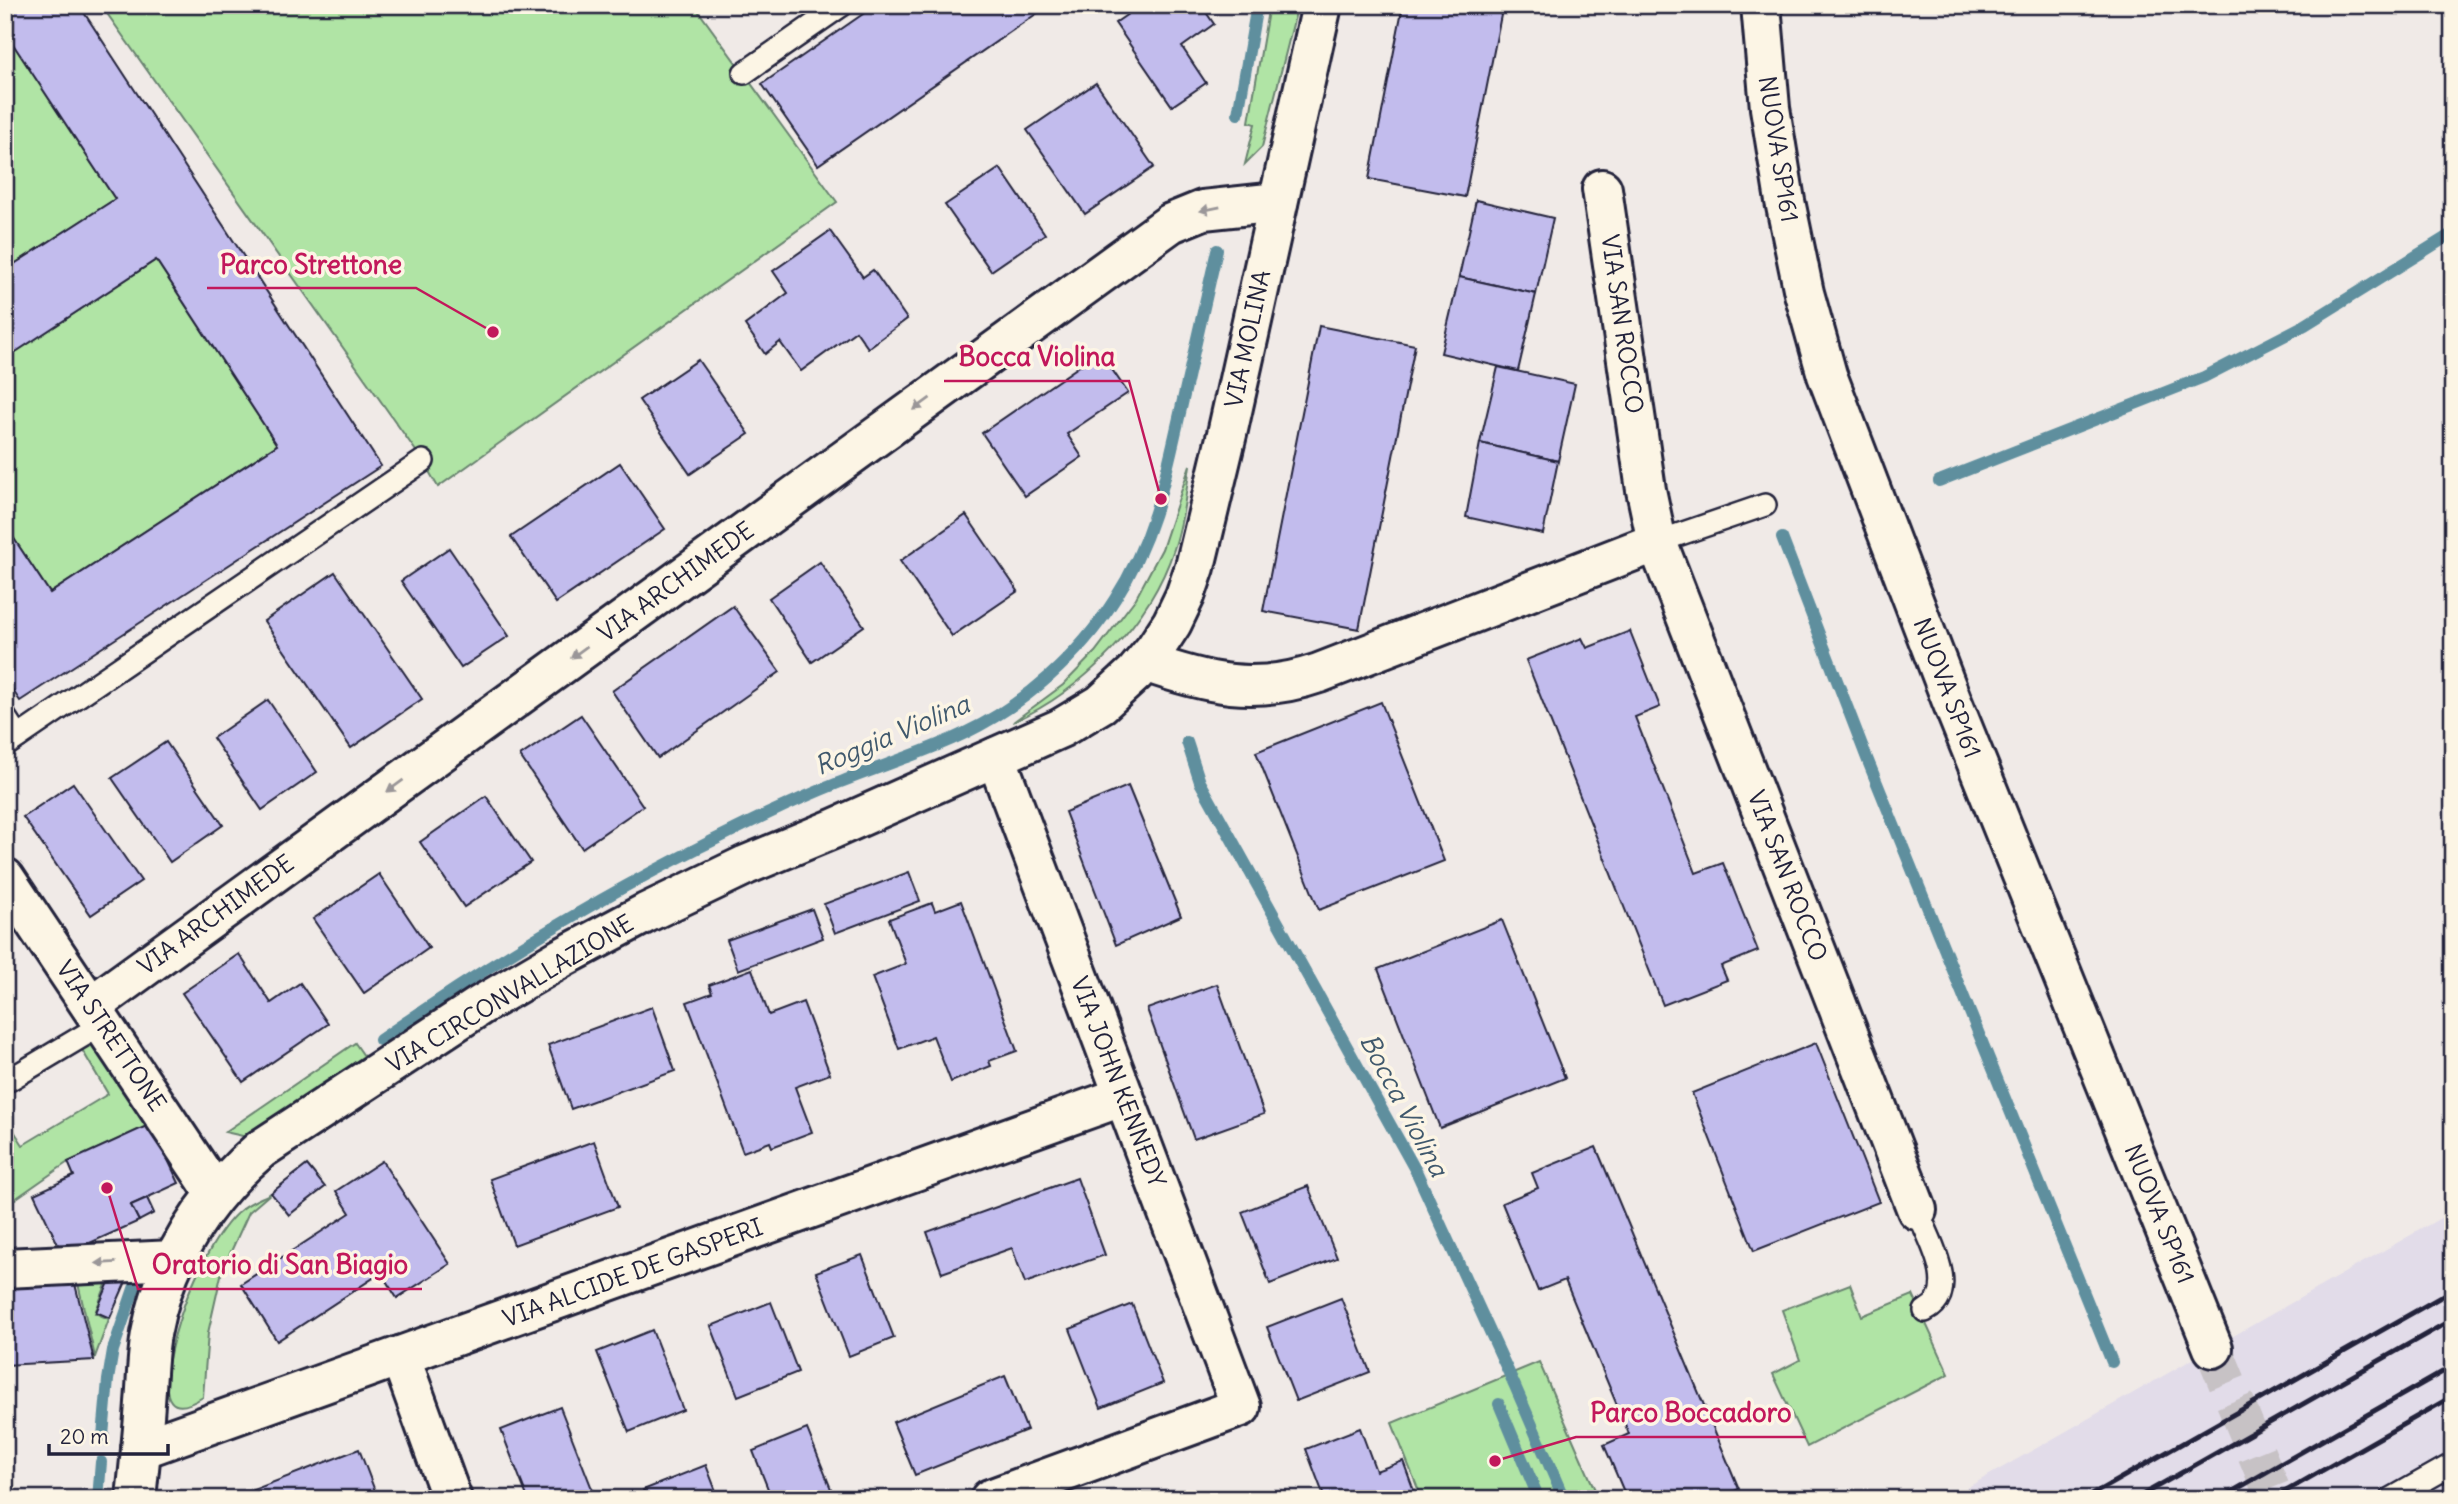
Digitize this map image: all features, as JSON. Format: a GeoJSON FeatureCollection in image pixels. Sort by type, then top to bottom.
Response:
{"type":"FeatureCollection","features":[{"type":"Feature","properties":{"kind":"street","name":"VIA MOLINA"},"geometry":{"type":"LineString","coordinates":[[1145,662],[1175,616],[1193,574],[1227,434],[1322,5]]}},
{"type":"Feature","properties":{"kind":"street","name":"NUOVA SP161"},"geometry":{"type":"LineString","coordinates":[[1761,5],[1770,108],[1785,201],[1804,293],[1827,375],[1951,699],[2213,1348]]}},
{"type":"Feature","properties":{"kind":"street","name":"VIA SAN ROCCO"},"geometry":{"type":"LineString","coordinates":[[1602,189],[1646,490],[1657,541],[1917,1210]]}},
{"type":"Feature","properties":{"kind":"street","name":"VIA ARCHIMEDE"},"geometry":{"type":"LineString","coordinates":[[97,1015],[1171,223],[1203,210],[1278,202]]}},
{"type":"Feature","properties":{"kind":"street"},"geometry":{"type":"LineString","coordinates":[[1145,662],[1216,683],[1246,686],[1290,682],[1657,541]]}},
{"type":"Feature","properties":{"kind":"street","name":"VIA CIRCONVALLAZIONE"},"geometry":{"type":"LineString","coordinates":[[136,1499],[151,1336],[162,1290],[174,1260],[197,1219],[237,1170],[274,1140],[481,1005],[569,953],[746,865],[1061,728],[1088,713],[1125,684],[1145,662]]}},
{"type":"Feature","properties":{"kind":"street","name":"VIA JOHN KENNEDY"},"geometry":{"type":"LineString","coordinates":[[990,1499],[1241,1407],[996,757]]}},
{"type":"Feature","properties":{"kind":"street","name":"VIA STRETTONE"},"geometry":{"type":"LineString","coordinates":[[5,878],[216,1194]]}},
{"type":"Feature","properties":{"kind":"street","name":"VIA ALCIDE DE GASPERI"},"geometry":{"type":"LineString","coordinates":[[141,1449],[1124,1096]]}},
{"type":"Feature","properties":{"kind":"street"},"geometry":{"type":"LineString","coordinates":[[5,1268],[174,1260]]}},
{"type":"Feature","properties":{"kind":"street"},"geometry":{"type":"LineString","coordinates":[[400,1356],[452,1499]]}},
{"type":"Feature","properties":{"kind":"lane"},"geometry":{"type":"LineString","coordinates":[[744,73],[842,5]]}},
{"type":"Feature","properties":{"kind":"lane"},"geometry":{"type":"LineString","coordinates":[[5,717],[12,741],[423,461]]}},
{"type":"Feature","properties":{"kind":"lane"},"geometry":{"type":"LineString","coordinates":[[1657,541],[1765,505]]}},
{"type":"Feature","properties":{"kind":"lane"},"geometry":{"type":"LineString","coordinates":[[5,1073],[9,1080],[97,1015]]}},
{"type":"Feature","properties":{"kind":"lane"},"geometry":{"type":"LineString","coordinates":[[1917,1210],[1943,1279],[1941,1295],[1931,1308],[1924,1311]]}},
{"type":"Feature","properties":{"kind":"lane"},"geometry":{"type":"LineString","coordinates":[[2391,1499],[2453,1464]]}},
{"type":"Feature","properties":{"kind":"shaded area"},"geometry":{"type":"Polygon","coordinates":[[[2453,1211],[2453,1494],[2444,1499],[1947,1499],[2453,1211]]]}},
{"type":"Feature","properties":{"kind":"green space"},"geometry":{"type":"Polygon","coordinates":[[[101,5],[694,5],[837,202],[438,487],[423,461],[101,5]]]}},
{"type":"Feature","properties":{"kind":"green space"},"geometry":{"type":"Polygon","coordinates":[[[1269,5],[1284,5],[1296,12],[1262,147],[1245,164],[1255,124],[1249,122],[1269,5]]]}},
{"type":"Feature","properties":{"kind":"green space"},"geometry":{"type":"Polygon","coordinates":[[[5,32],[115,199],[5,270],[5,32]]]}},
{"type":"Feature","properties":{"kind":"green space"},"geometry":{"type":"Polygon","coordinates":[[[156,260],[277,445],[50,593],[5,525],[5,359],[156,260]]]}},
{"type":"Feature","properties":{"kind":"green space"},"geometry":{"type":"Polygon","coordinates":[[[1190,465],[1174,549],[1163,576],[1131,628],[1088,673],[1039,709],[1013,722],[1063,685],[1095,652],[1136,598],[1162,549],[1190,465]]]}},
{"type":"Feature","properties":{"kind":"green space"},"geometry":{"type":"Polygon","coordinates":[[[93,1041],[151,1124],[68,1162],[5,1206],[5,1117],[23,1145],[108,1094],[81,1048],[93,1041]]]}},
{"type":"Feature","properties":{"kind":"green space"},"geometry":{"type":"Polygon","coordinates":[[[355,1043],[364,1056],[247,1137],[225,1132],[355,1043]]]}},
{"type":"Feature","properties":{"kind":"green space"},"geometry":{"type":"Polygon","coordinates":[[[271,1193],[249,1212],[222,1271],[208,1333],[203,1397],[183,1406],[171,1402],[167,1388],[172,1345],[199,1269],[234,1216],[249,1204],[271,1193]]]}},
{"type":"Feature","properties":{"kind":"green space"},"geometry":{"type":"Polygon","coordinates":[[[111,1272],[95,1313],[109,1319],[95,1357],[76,1275],[111,1272]]]}},
{"type":"Feature","properties":{"kind":"green space"},"geometry":{"type":"Polygon","coordinates":[[[1850,1284],[1862,1316],[1913,1295],[1949,1374],[1807,1447],[1773,1374],[1800,1360],[1782,1310],[1850,1284]]]}},
{"type":"Feature","properties":{"kind":"green space"},"geometry":{"type":"Polygon","coordinates":[[[1539,1362],[1599,1499],[1422,1499],[1392,1423],[1539,1362]]]}},
{"type":"Feature","properties":{"kind":"building"},"geometry":{"type":"Polygon","coordinates":[[[5,5],[79,5],[381,466],[20,701],[5,679],[5,525],[50,593],[277,445],[156,260],[5,359],[5,270],[115,199],[5,32],[5,5]]]}},
{"type":"Feature","properties":{"kind":"building"},"geometry":{"type":"Polygon","coordinates":[[[876,5],[1049,5],[818,165],[762,84],[876,5]]]}},
{"type":"Feature","properties":{"kind":"building"},"geometry":{"type":"Polygon","coordinates":[[[1141,5],[1201,5],[1214,24],[1182,47],[1206,83],[1172,106],[1115,23],[1141,5]]]}},
{"type":"Feature","properties":{"kind":"building"},"geometry":{"type":"Polygon","coordinates":[[[1403,5],[1503,5],[1465,197],[1369,179],[1403,5]]]}},
{"type":"Feature","properties":{"kind":"building"},"geometry":{"type":"Polygon","coordinates":[[[1096,83],[1154,167],[1085,214],[1027,130],[1096,83]]]}},
{"type":"Feature","properties":{"kind":"building"},"geometry":{"type":"Polygon","coordinates":[[[1000,168],[1045,234],[991,271],[945,205],[1000,168]]]}},
{"type":"Feature","properties":{"kind":"building"},"geometry":{"type":"Polygon","coordinates":[[[1476,200],[1553,218],[1536,294],[1459,277],[1476,200]]]}},
{"type":"Feature","properties":{"kind":"building"},"geometry":{"type":"Polygon","coordinates":[[[830,231],[863,277],[873,270],[907,319],[868,348],[856,331],[801,371],[780,342],[765,354],[745,325],[788,293],[773,271],[830,231]]]}},
{"type":"Feature","properties":{"kind":"building"},"geometry":{"type":"Polygon","coordinates":[[[1459,277],[1536,294],[1518,371],[1441,353],[1459,277]]]}},
{"type":"Feature","properties":{"kind":"building"},"geometry":{"type":"Polygon","coordinates":[[[1319,326],[1415,345],[1359,629],[1263,611],[1319,326]]]}},
{"type":"Feature","properties":{"kind":"building"},"geometry":{"type":"Polygon","coordinates":[[[1100,352],[1128,393],[1067,434],[1082,457],[1025,496],[982,433],[1100,352]]]}},
{"type":"Feature","properties":{"kind":"building"},"geometry":{"type":"Polygon","coordinates":[[[698,360],[749,434],[690,474],[639,400],[698,360]]]}},
{"type":"Feature","properties":{"kind":"building"},"geometry":{"type":"Polygon","coordinates":[[[1498,367],[1575,384],[1558,461],[1480,443],[1498,367]]]}},
{"type":"Feature","properties":{"kind":"building"},"geometry":{"type":"Polygon","coordinates":[[[1480,443],[1558,461],[1543,534],[1466,517],[1480,443]]]}},
{"type":"Feature","properties":{"kind":"building"},"geometry":{"type":"Polygon","coordinates":[[[620,463],[665,529],[556,603],[511,537],[620,463]]]}},
{"type":"Feature","properties":{"kind":"building"},"geometry":{"type":"Polygon","coordinates":[[[966,515],[1018,591],[952,636],[900,561],[966,515]]]}},
{"type":"Feature","properties":{"kind":"building"},"geometry":{"type":"Polygon","coordinates":[[[449,548],[509,636],[461,668],[401,581],[449,548]]]}},
{"type":"Feature","properties":{"kind":"building"},"geometry":{"type":"Polygon","coordinates":[[[820,562],[864,626],[812,662],[769,598],[820,562]]]}},
{"type":"Feature","properties":{"kind":"building"},"geometry":{"type":"Polygon","coordinates":[[[335,572],[422,699],[351,748],[264,621],[335,572]]]}},
{"type":"Feature","properties":{"kind":"building"},"geometry":{"type":"Polygon","coordinates":[[[733,606],[780,672],[658,758],[612,691],[733,606]]]}},
{"type":"Feature","properties":{"kind":"building"},"geometry":{"type":"Polygon","coordinates":[[[1630,631],[1660,707],[1635,717],[1696,873],[1723,863],[1758,951],[1721,966],[1727,980],[1663,1005],[1526,660],[1582,638],[1587,648],[1630,631]]]}},
{"type":"Feature","properties":{"kind":"building"},"geometry":{"type":"Polygon","coordinates":[[[268,700],[317,772],[262,810],[213,738],[268,700]]]}},
{"type":"Feature","properties":{"kind":"building"},"geometry":{"type":"Polygon","coordinates":[[[1381,702],[1444,861],[1319,910],[1256,752],[1381,702]]]}},
{"type":"Feature","properties":{"kind":"building"},"geometry":{"type":"Polygon","coordinates":[[[581,715],[643,806],[582,848],[520,756],[581,715]]]}},
{"type":"Feature","properties":{"kind":"building"},"geometry":{"type":"Polygon","coordinates":[[[166,742],[223,825],[170,862],[112,778],[166,742]]]}},
{"type":"Feature","properties":{"kind":"building"},"geometry":{"type":"Polygon","coordinates":[[[73,783],[141,881],[91,915],[23,817],[73,783]]]}},
{"type":"Feature","properties":{"kind":"building"},"geometry":{"type":"Polygon","coordinates":[[[1128,786],[1181,916],[1116,945],[1065,812],[1128,786]]]}},
{"type":"Feature","properties":{"kind":"building"},"geometry":{"type":"Polygon","coordinates":[[[486,796],[531,862],[464,907],[420,842],[486,796]]]}},
{"type":"Feature","properties":{"kind":"building"},"geometry":{"type":"Polygon","coordinates":[[[909,872],[920,901],[835,933],[824,904],[909,872]]]}},
{"type":"Feature","properties":{"kind":"building"},"geometry":{"type":"Polygon","coordinates":[[[379,874],[429,948],[364,993],[313,919],[379,874]]]}},
{"type":"Feature","properties":{"kind":"building"},"geometry":{"type":"Polygon","coordinates":[[[961,901],[1017,1051],[989,1061],[991,1066],[951,1082],[933,1036],[899,1049],[872,977],[906,964],[889,919],[932,903],[935,911],[961,901]]]}},
{"type":"Feature","properties":{"kind":"building"},"geometry":{"type":"Polygon","coordinates":[[[812,909],[823,938],[738,970],[727,940],[812,909]]]}},
{"type":"Feature","properties":{"kind":"building"},"geometry":{"type":"Polygon","coordinates":[[[1502,920],[1565,1078],[1440,1128],[1378,969],[1502,920]]]}},
{"type":"Feature","properties":{"kind":"building"},"geometry":{"type":"Polygon","coordinates":[[[239,954],[271,1003],[300,983],[328,1024],[243,1082],[182,993],[239,954]]]}},
{"type":"Feature","properties":{"kind":"building"},"geometry":{"type":"Polygon","coordinates":[[[752,969],[769,1015],[803,1002],[830,1074],[795,1087],[812,1132],[772,1147],[770,1142],[743,1152],[687,1002],[712,993],[709,985],[752,969]]]}},
{"type":"Feature","properties":{"kind":"building"},"geometry":{"type":"Polygon","coordinates":[[[1217,984],[1264,1114],[1194,1139],[1147,1009],[1217,984]]]}},
{"type":"Feature","properties":{"kind":"building"},"geometry":{"type":"Polygon","coordinates":[[[652,1007],[675,1071],[571,1109],[548,1045],[652,1007]]]}},
{"type":"Feature","properties":{"kind":"building"},"geometry":{"type":"Polygon","coordinates":[[[1816,1043],[1879,1202],[1754,1251],[1692,1093],[1816,1043]]]}},
{"type":"Feature","properties":{"kind":"building"},"geometry":{"type":"Polygon","coordinates":[[[151,1124],[179,1183],[131,1205],[139,1221],[63,1255],[34,1194],[74,1176],[68,1162],[151,1124]]]}},
{"type":"Feature","properties":{"kind":"building"},"geometry":{"type":"Polygon","coordinates":[[[594,1141],[618,1207],[514,1245],[490,1179],[594,1141]]]}},
{"type":"Feature","properties":{"kind":"building"},"geometry":{"type":"Polygon","coordinates":[[[1596,1147],[1739,1489],[1715,1499],[1627,1499],[1604,1445],[1629,1434],[1565,1280],[1538,1291],[1502,1203],[1538,1188],[1532,1173],[1596,1147]]]}},
{"type":"Feature","properties":{"kind":"building"},"geometry":{"type":"Polygon","coordinates":[[[382,1161],[450,1264],[397,1298],[381,1273],[277,1341],[241,1284],[350,1213],[336,1191],[382,1161]]]}},
{"type":"Feature","properties":{"kind":"building"},"geometry":{"type":"Polygon","coordinates":[[[307,1165],[325,1187],[289,1215],[271,1193],[307,1165]]]}},
{"type":"Feature","properties":{"kind":"building"},"geometry":{"type":"Polygon","coordinates":[[[1077,1178],[1105,1255],[1025,1283],[1012,1248],[942,1273],[927,1232],[1077,1178]]]}},
{"type":"Feature","properties":{"kind":"building"},"geometry":{"type":"Polygon","coordinates":[[[1308,1186],[1337,1258],[1270,1284],[1242,1212],[1308,1186]]]}},
{"type":"Feature","properties":{"kind":"building"},"geometry":{"type":"Polygon","coordinates":[[[147,1198],[154,1213],[139,1221],[131,1205],[147,1198]]]}},
{"type":"Feature","properties":{"kind":"building"},"geometry":{"type":"Polygon","coordinates":[[[862,1255],[894,1338],[849,1356],[816,1272],[862,1255]]]}},
{"type":"Feature","properties":{"kind":"building"},"geometry":{"type":"Polygon","coordinates":[[[114,1271],[128,1277],[110,1318],[96,1312],[114,1271]]]}},
{"type":"Feature","properties":{"kind":"building"},"geometry":{"type":"Polygon","coordinates":[[[73,1276],[94,1360],[5,1365],[5,1278],[73,1276]]]}},
{"type":"Feature","properties":{"kind":"building"},"geometry":{"type":"Polygon","coordinates":[[[1341,1298],[1370,1372],[1296,1401],[1267,1327],[1341,1298]]]}},
{"type":"Feature","properties":{"kind":"building"},"geometry":{"type":"Polygon","coordinates":[[[771,1302],[798,1372],[738,1396],[711,1326],[771,1302]]]}},
{"type":"Feature","properties":{"kind":"building"},"geometry":{"type":"Polygon","coordinates":[[[1132,1304],[1163,1383],[1101,1408],[1070,1329],[1132,1304]]]}},
{"type":"Feature","properties":{"kind":"building"},"geometry":{"type":"Polygon","coordinates":[[[652,1330],[683,1410],[629,1432],[597,1352],[652,1330]]]}},
{"type":"Feature","properties":{"kind":"building"},"geometry":{"type":"Polygon","coordinates":[[[1005,1376],[1027,1430],[915,1475],[893,1422],[1005,1376]]]}},
{"type":"Feature","properties":{"kind":"building"},"geometry":{"type":"Polygon","coordinates":[[[560,1407],[596,1499],[528,1499],[501,1430],[560,1407]]]}},
{"type":"Feature","properties":{"kind":"building"},"geometry":{"type":"Polygon","coordinates":[[[1360,1428],[1376,1471],[1403,1461],[1417,1499],[1325,1499],[1306,1449],[1360,1428]]]}},
{"type":"Feature","properties":{"kind":"building"},"geometry":{"type":"Polygon","coordinates":[[[807,1429],[835,1499],[772,1499],[753,1451],[807,1429]]]}},
{"type":"Feature","properties":{"kind":"building"},"geometry":{"type":"Polygon","coordinates":[[[359,1449],[378,1499],[256,1499],[253,1490],[359,1449]]]}},
{"type":"Feature","properties":{"kind":"building"},"geometry":{"type":"Polygon","coordinates":[[[706,1465],[719,1499],[647,1499],[643,1490],[706,1465]]]}},
{"type":"Feature","properties":{"kind":"waterway","name":"Roggia Violina"},"geometry":{"type":"LineString","coordinates":[[1238,114],[1257,5]]}},
{"type":"Feature","properties":{"kind":"waterway"},"geometry":{"type":"LineString","coordinates":[[1939,481],[2204,377],[2305,325],[2453,233]]}},
{"type":"Feature","properties":{"kind":"waterway","name":"Roggia Violina"},"geometry":{"type":"LineString","coordinates":[[380,1040],[536,938],[657,869],[802,798],[965,733],[1009,708],[1068,659],[1115,599],[1148,532],[1169,462],[1217,250]]}},
{"type":"Feature","properties":{"kind":"waterway"},"geometry":{"type":"LineString","coordinates":[[1782,538],[1868,761],[2112,1362]]}},
{"type":"Feature","properties":{"kind":"waterway","name":"Bocca Violina"},"geometry":{"type":"LineString","coordinates":[[1187,742],[1200,782],[1417,1173],[1564,1499]]}},
{"type":"Feature","properties":{"kind":"waterway","name":"Roggia Violina"},"geometry":{"type":"LineString","coordinates":[[103,1436],[113,1350],[137,1280]]}},
{"type":"Feature","properties":{"kind":"waterway"},"geometry":{"type":"LineString","coordinates":[[1499,1404],[1539,1499]]}},
{"type":"Feature","properties":{"kind":"waterway","name":"Roggia Violina"},"geometry":{"type":"LineString","coordinates":[[98,1499],[101,1462]]}},
{"type":"Feature","properties":{"kind":"tunnel"},"geometry":{"type":"LineString","coordinates":[[2213,1348],[2275,1499]]}},
{"type":"Feature","properties":{"kind":"railway"},"geometry":{"type":"LineString","coordinates":[[2084,1499],[2453,1290]]}},
{"type":"Feature","properties":{"kind":"railway"},"geometry":{"type":"LineString","coordinates":[[2135,1499],[2453,1319]]}},
{"type":"Feature","properties":{"kind":"railway"},"geometry":{"type":"LineString","coordinates":[[2219,1499],[2453,1366]]}},
{"type":"Feature","properties":{"kind":"railway"},"geometry":{"type":"LineString","coordinates":[[2272,1499],[2453,1396]]}},
{"type":"Feature","properties":{"kind":"place","name":"Parco Strettone"},"geometry":{"type":"Point","coordinates":[493,332]}},
{"type":"Feature","properties":{"kind":"place","name":"Bocca Violina"},"geometry":{"type":"Point","coordinates":[1161,499]}},
{"type":"Feature","properties":{"kind":"place","name":"Oratorio di San Biagio"},"geometry":{"type":"Point","coordinates":[107,1188]}},
{"type":"Feature","properties":{"kind":"place","name":"Parco Boccadoro"},"geometry":{"type":"Point","coordinates":[1495,1461]}}]}
